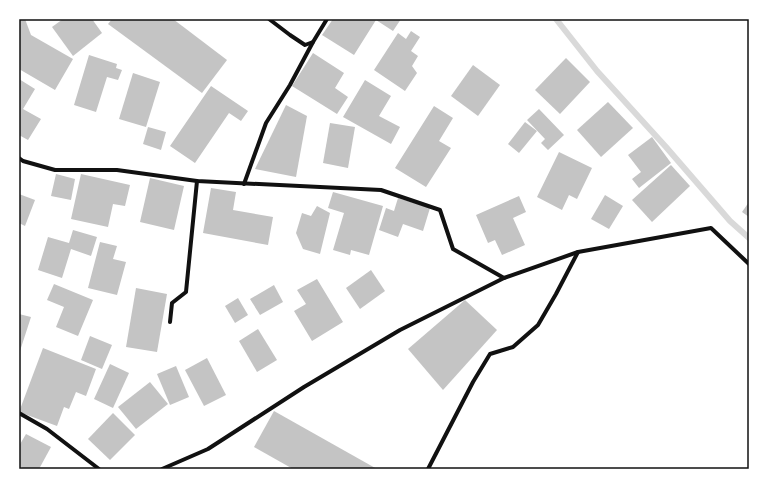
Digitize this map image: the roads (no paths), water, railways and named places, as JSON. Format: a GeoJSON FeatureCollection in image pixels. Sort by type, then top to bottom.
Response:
{"type":"FeatureCollection","features":[{"type":"Feature","properties":{"kind":"street"},"geometry":{"type":"LineString","coordinates":[[269,19],[305,45],[313,42]]}},
{"type":"Feature","properties":{"kind":"street"},"geometry":{"type":"LineString","coordinates":[[244,184],[266,123],[290,85],[327,19]]}},
{"type":"Feature","properties":{"kind":"street"},"geometry":{"type":"LineString","coordinates":[[19,158],[23,161],[55,170],[117,170],[197,181],[381,190],[440,210],[453,249],[504,278]]}},
{"type":"Feature","properties":{"kind":"street"},"geometry":{"type":"LineString","coordinates":[[170,322],[172,303],[186,292],[197,181]]}},
{"type":"Feature","properties":{"kind":"street"},"geometry":{"type":"LineString","coordinates":[[162,469],[208,448],[304,387],[400,330],[504,278],[578,252],[711,228],[749,264]]}},
{"type":"Feature","properties":{"kind":"street"},"geometry":{"type":"LineString","coordinates":[[428,469],[473,382],[490,354],[513,347],[538,324],[578,252]]}},
{"type":"Feature","properties":{"kind":"street"},"geometry":{"type":"LineString","coordinates":[[19,413],[47,430],[99,469]]}},
{"type":"Feature","properties":{"kind":"waterway"},"geometry":{"type":"LineString","coordinates":[[556,19],[597,71],[666,147],[730,221],[749,238]]}}]}
